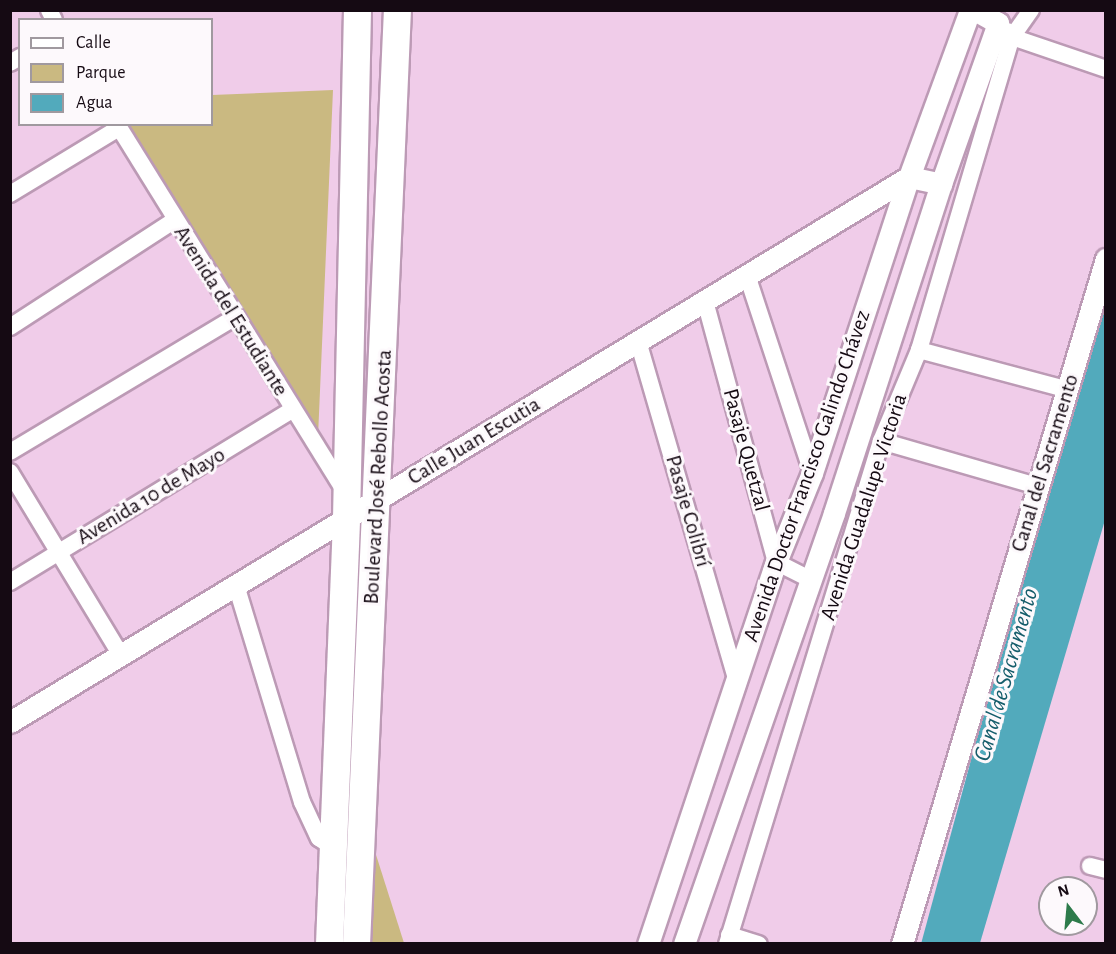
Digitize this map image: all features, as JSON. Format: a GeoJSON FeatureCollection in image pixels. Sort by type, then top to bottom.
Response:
{"type":"FeatureCollection","features":[{"type":"Feature","properties":{"kind":"main road","name":"Boulevard José Rebollo Acosta"},"geometry":{"type":"LineString","coordinates":[[329,944],[331,846],[346,506],[357,10]]}},
{"type":"Feature","properties":{"kind":"main road"},"geometry":{"type":"LineString","coordinates":[[366,10],[370,48],[378,59],[396,67]]}},
{"type":"Feature","properties":{"kind":"main road","name":"Boulevard José Rebollo Acosta"},"geometry":{"type":"LineString","coordinates":[[356,944],[397,10]]}},
{"type":"Feature","properties":{"kind":"street","name":"Avenida Doctor Francisco Galindo Chávez"},"geometry":{"type":"LineString","coordinates":[[648,944],[776,562],[812,473],[909,177],[970,10]]}},
{"type":"Feature","properties":{"kind":"street"},"geometry":{"type":"LineString","coordinates":[[975,10],[1005,30],[1106,69]]}},
{"type":"Feature","properties":{"kind":"street","name":"Avenida Guadalupe Victoria"},"geometry":{"type":"LineString","coordinates":[[728,939],[881,441],[919,350],[1005,30],[1031,10]]}},
{"type":"Feature","properties":{"kind":"street","name":"Avenida Doctor Francisco Galindo Chávez"},"geometry":{"type":"LineString","coordinates":[[684,944],[811,580],[941,184],[1005,30]]}},
{"type":"Feature","properties":{"kind":"street","name":"Avenida del Estudiante"},"geometry":{"type":"LineString","coordinates":[[118,126],[292,410],[346,506]]}},
{"type":"Feature","properties":{"kind":"street"},"geometry":{"type":"LineString","coordinates":[[10,194],[118,126]]}},
{"type":"Feature","properties":{"kind":"street","name":"Calle Juan Escutia"},"geometry":{"type":"LineString","coordinates":[[10,722],[236,585],[346,506],[376,500],[909,177]]}},
{"type":"Feature","properties":{"kind":"street"},"geometry":{"type":"LineString","coordinates":[[909,177],[941,184]]}},
{"type":"Feature","properties":{"kind":"street"},"geometry":{"type":"LineString","coordinates":[[10,327],[174,220]]}},
{"type":"Feature","properties":{"kind":"street","name":"Canal del Sacramento"},"geometry":{"type":"LineString","coordinates":[[902,944],[1036,486],[1069,390],[1106,259]]}},
{"type":"Feature","properties":{"kind":"street"},"geometry":{"type":"LineString","coordinates":[[747,275],[812,473]]}},
{"type":"Feature","properties":{"kind":"street","name":"Pasaje Quetzal"},"geometry":{"type":"LineString","coordinates":[[705,301],[776,562]]}},
{"type":"Feature","properties":{"kind":"street"},"geometry":{"type":"LineString","coordinates":[[10,452],[234,318]]}},
{"type":"Feature","properties":{"kind":"street","name":"Pasaje Colibrí"},"geometry":{"type":"LineString","coordinates":[[638,341],[737,681]]}},
{"type":"Feature","properties":{"kind":"street"},"geometry":{"type":"LineString","coordinates":[[919,350],[1069,390]]}},
{"type":"Feature","properties":{"kind":"street","name":"Avenida 10 de Mayo"},"geometry":{"type":"LineString","coordinates":[[10,582],[292,410]]}},
{"type":"Feature","properties":{"kind":"street"},"geometry":{"type":"LineString","coordinates":[[881,441],[1036,486]]}},
{"type":"Feature","properties":{"kind":"street"},"geometry":{"type":"LineString","coordinates":[[10,472],[121,655]]}},
{"type":"Feature","properties":{"kind":"street"},"geometry":{"type":"LineString","coordinates":[[776,562],[811,580]]}},
{"type":"Feature","properties":{"kind":"street"},"geometry":{"type":"LineString","coordinates":[[236,585],[302,802],[315,832],[331,846]]}},
{"type":"Feature","properties":{"kind":"street"},"geometry":{"type":"LineString","coordinates":[[728,939],[759,944]]}},
{"type":"Feature","properties":{"kind":"green space"},"geometry":{"type":"Polygon","coordinates":[[[333,90],[318,437],[129,126],[213,126],[213,95],[333,90]]]}},
{"type":"Feature","properties":{"kind":"green space"},"geometry":{"type":"Polygon","coordinates":[[[371,839],[404,943],[371,943],[371,839]]]}},
{"type":"Feature","properties":{"kind":"water","name":"Canal de Sacramento"},"geometry":{"type":"Polygon","coordinates":[[[1105,299],[1105,520],[980,943],[921,944],[1024,565],[1105,299]]]}}]}
